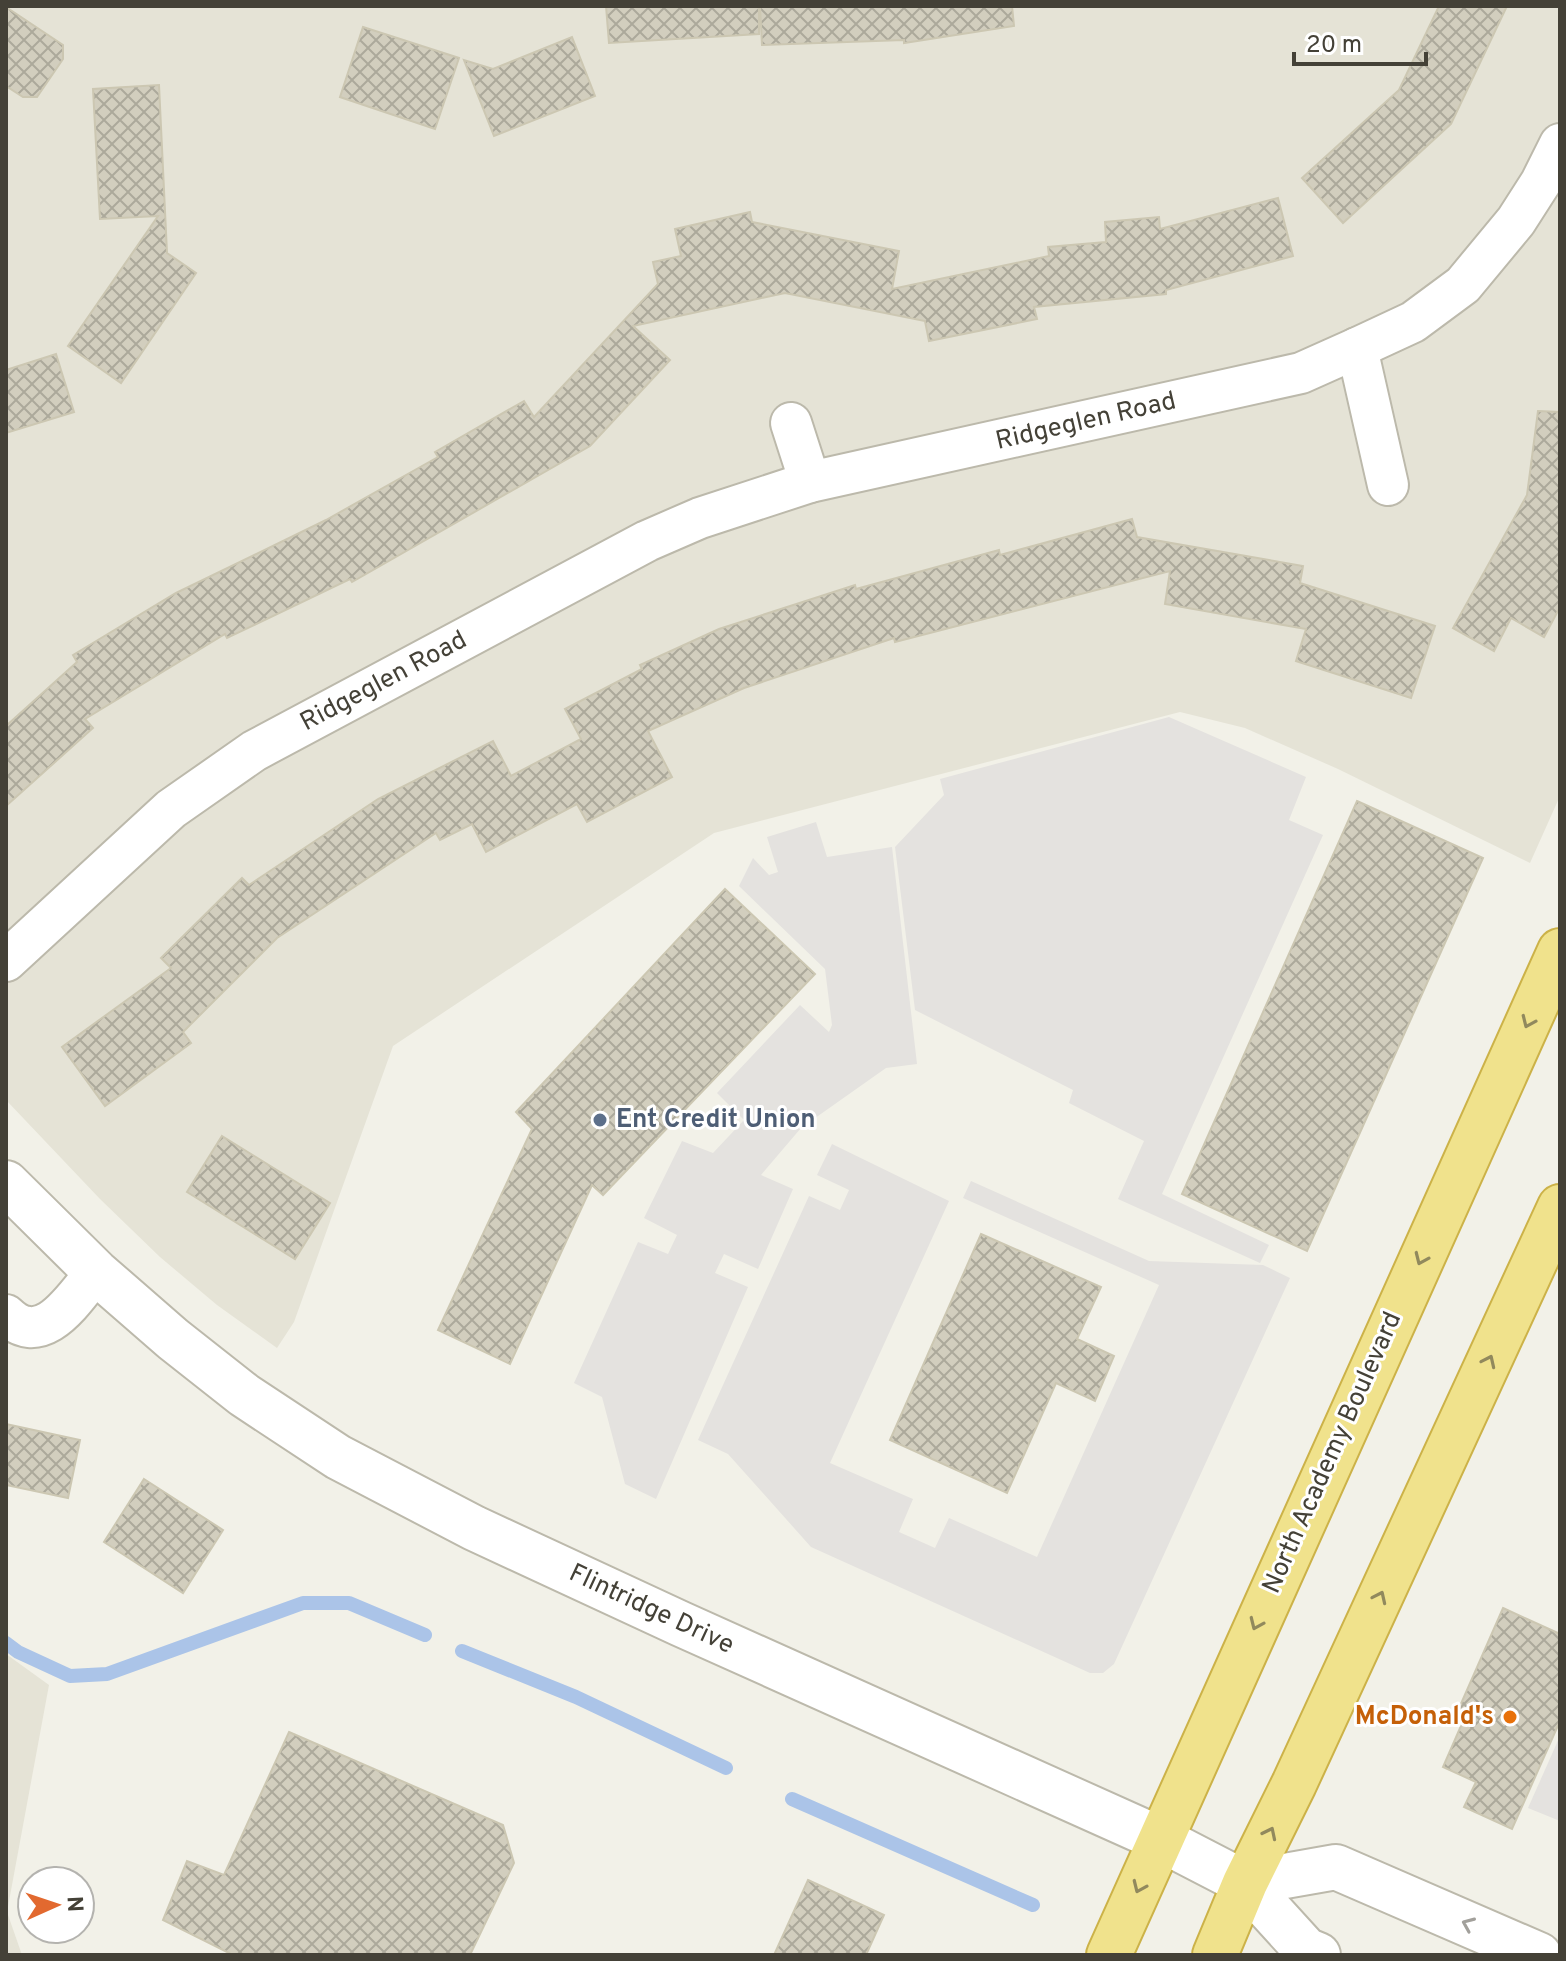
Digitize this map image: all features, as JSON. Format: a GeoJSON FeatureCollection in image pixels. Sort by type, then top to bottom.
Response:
{"type":"FeatureCollection","features":[{"type":"Feature","properties":{"kind":"highway","name":"North Academy Boulevard"},"geometry":{"type":"LineString","coordinates":[[1109,1955],[1560,951]]}},
{"type":"Feature","properties":{"kind":"highway"},"geometry":{"type":"LineString","coordinates":[[1215,1955],[1245,1883],[1294,1784],[1560,1207]]}},
{"type":"Feature","properties":{"kind":"street","name":"Ridgeglen Road"},"geometry":{"type":"LineString","coordinates":[[6,961],[171,809],[254,751],[647,541],[700,518],[810,482],[1301,373],[1413,322],[1463,285],[1516,221],[1560,144]]}},
{"type":"Feature","properties":{"kind":"street"},"geometry":{"type":"LineString","coordinates":[[1357,348],[1388,485]]}},
{"type":"Feature","properties":{"kind":"street"},"geometry":{"type":"LineString","coordinates":[[791,423],[810,482]]}},
{"type":"Feature","properties":{"kind":"street","name":"Flintridge Drive"},"geometry":{"type":"LineString","coordinates":[[6,1183],[96,1272],[173,1339],[244,1395],[312,1441],[413,1498],[681,1624],[1160,1839],[1245,1883],[1306,1950],[1318,1955]]}},
{"type":"Feature","properties":{"kind":"street"},"geometry":{"type":"LineString","coordinates":[[6,1315],[12,1321],[39,1328],[52,1322],[96,1272]]}},
{"type":"Feature","properties":{"kind":"street"},"geometry":{"type":"LineString","coordinates":[[1245,1883],[1336,1867],[1539,1955]]}},
{"type":"Feature","properties":{"kind":"shaded area"},"geometry":{"type":"Polygon","coordinates":[[[6,6],[1560,6],[1560,796],[1530,863],[1338,769],[1245,728],[1180,712],[714,833],[393,1046],[294,1322],[277,1348],[217,1305],[160,1257],[6,1100],[6,6]]]}},
{"type":"Feature","properties":{"kind":"shaded area"},"geometry":{"type":"Polygon","coordinates":[[[1169,717],[1306,777],[1289,820],[1323,835],[1162,1194],[1269,1245],[1260,1263],[1118,1199],[1144,1141],[1069,1103],[1073,1090],[915,1010],[895,847],[944,795],[940,779],[1169,717]]]}},
{"type":"Feature","properties":{"kind":"shaded area"},"geometry":{"type":"Polygon","coordinates":[[[816,822],[827,857],[892,847],[917,1064],[886,1068],[801,1128],[761,1175],[793,1189],[758,1269],[724,1254],[715,1273],[748,1287],[656,1499],[625,1484],[602,1397],[574,1383],[638,1242],[668,1254],[677,1235],[644,1218],[682,1141],[713,1153],[744,1120],[717,1093],[800,1005],[829,1032],[832,1025],[825,969],[739,886],[753,858],[769,875],[778,872],[767,837],[816,822]]]}},
{"type":"Feature","properties":{"kind":"shaded area"},"geometry":{"type":"Polygon","coordinates":[[[832,1144],[949,1201],[830,1463],[913,1499],[899,1532],[935,1548],[949,1518],[1037,1557],[1159,1285],[963,1198],[971,1181],[1149,1261],[1263,1265],[1290,1278],[1114,1664],[1103,1673],[1090,1673],[811,1547],[728,1454],[698,1440],[809,1196],[840,1210],[849,1190],[817,1175],[832,1144]]]}},
{"type":"Feature","properties":{"kind":"shaded area"},"geometry":{"type":"Polygon","coordinates":[[[6,1654],[49,1685],[7,1912],[22,1955],[6,1955],[6,1654]]]}},
{"type":"Feature","properties":{"kind":"shaded area"},"geometry":{"type":"Polygon","coordinates":[[[1560,1736],[1560,1821],[1528,1808],[1560,1736]]]}},
{"type":"Feature","properties":{"kind":"building"},"geometry":{"type":"Polygon","coordinates":[[[606,6],[759,6],[759,34],[609,43],[606,6]]]}},
{"type":"Feature","properties":{"kind":"building"},"geometry":{"type":"Polygon","coordinates":[[[760,6],[1012,6],[1014,26],[904,43],[904,40],[762,45],[760,6]]]}},
{"type":"Feature","properties":{"kind":"building"},"geometry":{"type":"Polygon","coordinates":[[[1439,6],[1507,6],[1451,124],[1343,223],[1302,178],[1399,90],[1439,6]]]}},
{"type":"Feature","properties":{"kind":"building"},"geometry":{"type":"Polygon","coordinates":[[[6,7],[63,45],[63,59],[37,97],[23,97],[6,86],[6,7]]]}},
{"type":"Feature","properties":{"kind":"building"},"geometry":{"type":"Polygon","coordinates":[[[363,27],[459,58],[435,129],[340,97],[363,27]]]}},
{"type":"Feature","properties":{"kind":"building"},"geometry":{"type":"Polygon","coordinates":[[[572,37],[595,96],[494,136],[464,60],[493,69],[572,37]]]}},
{"type":"Feature","properties":{"kind":"building"},"geometry":{"type":"Polygon","coordinates":[[[159,85],[167,253],[196,273],[121,383],[68,346],[158,216],[100,219],[93,89],[159,85]]]}},
{"type":"Feature","properties":{"kind":"building"},"geometry":{"type":"Polygon","coordinates":[[[1278,198],[1293,256],[1166,290],[1166,294],[1034,307],[1037,319],[929,341],[925,321],[785,293],[633,326],[670,360],[590,446],[352,582],[350,579],[227,638],[225,634],[85,719],[93,728],[6,806],[6,726],[77,662],[73,655],[176,593],[326,520],[438,457],[435,452],[524,401],[534,417],[658,284],[653,262],[681,256],[675,229],[750,212],[752,222],[899,251],[892,289],[1049,256],[1048,247],[1106,242],[1105,222],[1159,217],[1160,229],[1278,198]]]}},
{"type":"Feature","properties":{"kind":"building"},"geometry":{"type":"Polygon","coordinates":[[[56,354],[74,412],[6,433],[6,370],[56,354]]]}},
{"type":"Feature","properties":{"kind":"building"},"geometry":{"type":"Polygon","coordinates":[[[1538,411],[1560,412],[1560,607],[1544,637],[1511,618],[1494,651],[1453,628],[1527,495],[1538,411]]]}},
{"type":"Feature","properties":{"kind":"building"},"geometry":{"type":"Polygon","coordinates":[[[1132,519],[1137,537],[1303,566],[1300,583],[1435,626],[1411,698],[1296,661],[1306,629],[1165,604],[1170,571],[895,642],[894,638],[744,688],[648,731],[672,777],[587,822],[577,804],[486,852],[472,824],[440,840],[436,833],[277,938],[183,1032],[191,1043],[105,1106],[62,1047],[171,968],[161,958],[242,878],[249,885],[378,799],[493,741],[511,776],[581,739],[565,709],[642,669],[640,665],[719,629],[855,585],[856,589],[999,550],[1000,555],[1132,519]]]}},
{"type":"Feature","properties":{"kind":"building"},"geometry":{"type":"Polygon","coordinates":[[[1357,801],[1483,858],[1307,1251],[1182,1194],[1357,801]]]}},
{"type":"Feature","properties":{"kind":"building","name":"Ent Credit Union"},"geometry":{"type":"Polygon","coordinates":[[[725,889],[815,974],[603,1195],[592,1185],[510,1364],[438,1330],[532,1129],[516,1112],[725,889]]]}},
{"type":"Feature","properties":{"kind":"building"},"geometry":{"type":"Polygon","coordinates":[[[222,1136],[330,1203],[295,1259],[187,1192],[222,1136]]]}},
{"type":"Feature","properties":{"kind":"building"},"geometry":{"type":"Polygon","coordinates":[[[981,1234],[1101,1287],[1077,1339],[1114,1356],[1095,1401],[1056,1383],[1007,1493],[890,1440],[981,1234]]]}},
{"type":"Feature","properties":{"kind":"building"},"geometry":{"type":"Polygon","coordinates":[[[6,1424],[80,1440],[68,1498],[6,1485],[6,1424]]]}},
{"type":"Feature","properties":{"kind":"building"},"geometry":{"type":"Polygon","coordinates":[[[144,1479],[223,1530],[183,1593],[104,1542],[144,1479]]]}},
{"type":"Feature","properties":{"kind":"building","name":"McDonald's"},"geometry":{"type":"Polygon","coordinates":[[[1503,1608],[1560,1634],[1560,1721],[1512,1829],[1464,1807],[1476,1782],[1443,1767],[1464,1719],[1456,1715],[1503,1608]]]}},
{"type":"Feature","properties":{"kind":"building"},"geometry":{"type":"Polygon","coordinates":[[[289,1732],[503,1825],[514,1863],[470,1955],[233,1955],[163,1920],[187,1861],[224,1875],[289,1732]]]}},
{"type":"Feature","properties":{"kind":"building"},"geometry":{"type":"Polygon","coordinates":[[[808,1880],[884,1915],[866,1955],[774,1955],[808,1880]]]}},
{"type":"Feature","properties":{"kind":"waterway"},"geometry":{"type":"LineString","coordinates":[[6,1643],[18,1652],[70,1676],[107,1674],[303,1603],[349,1603],[425,1635]]}},
{"type":"Feature","properties":{"kind":"waterway"},"geometry":{"type":"LineString","coordinates":[[462,1651],[576,1697],[726,1768]]}},
{"type":"Feature","properties":{"kind":"waterway"},"geometry":{"type":"LineString","coordinates":[[792,1799],[1033,1905]]}},
{"type":"Feature","properties":{"kind":"place","name":"Ent Credit Union"},"geometry":{"type":"Point","coordinates":[600,1120]}},
{"type":"Feature","properties":{"kind":"place","name":"McDonald's"},"geometry":{"type":"Point","coordinates":[1510,1717]}}]}
